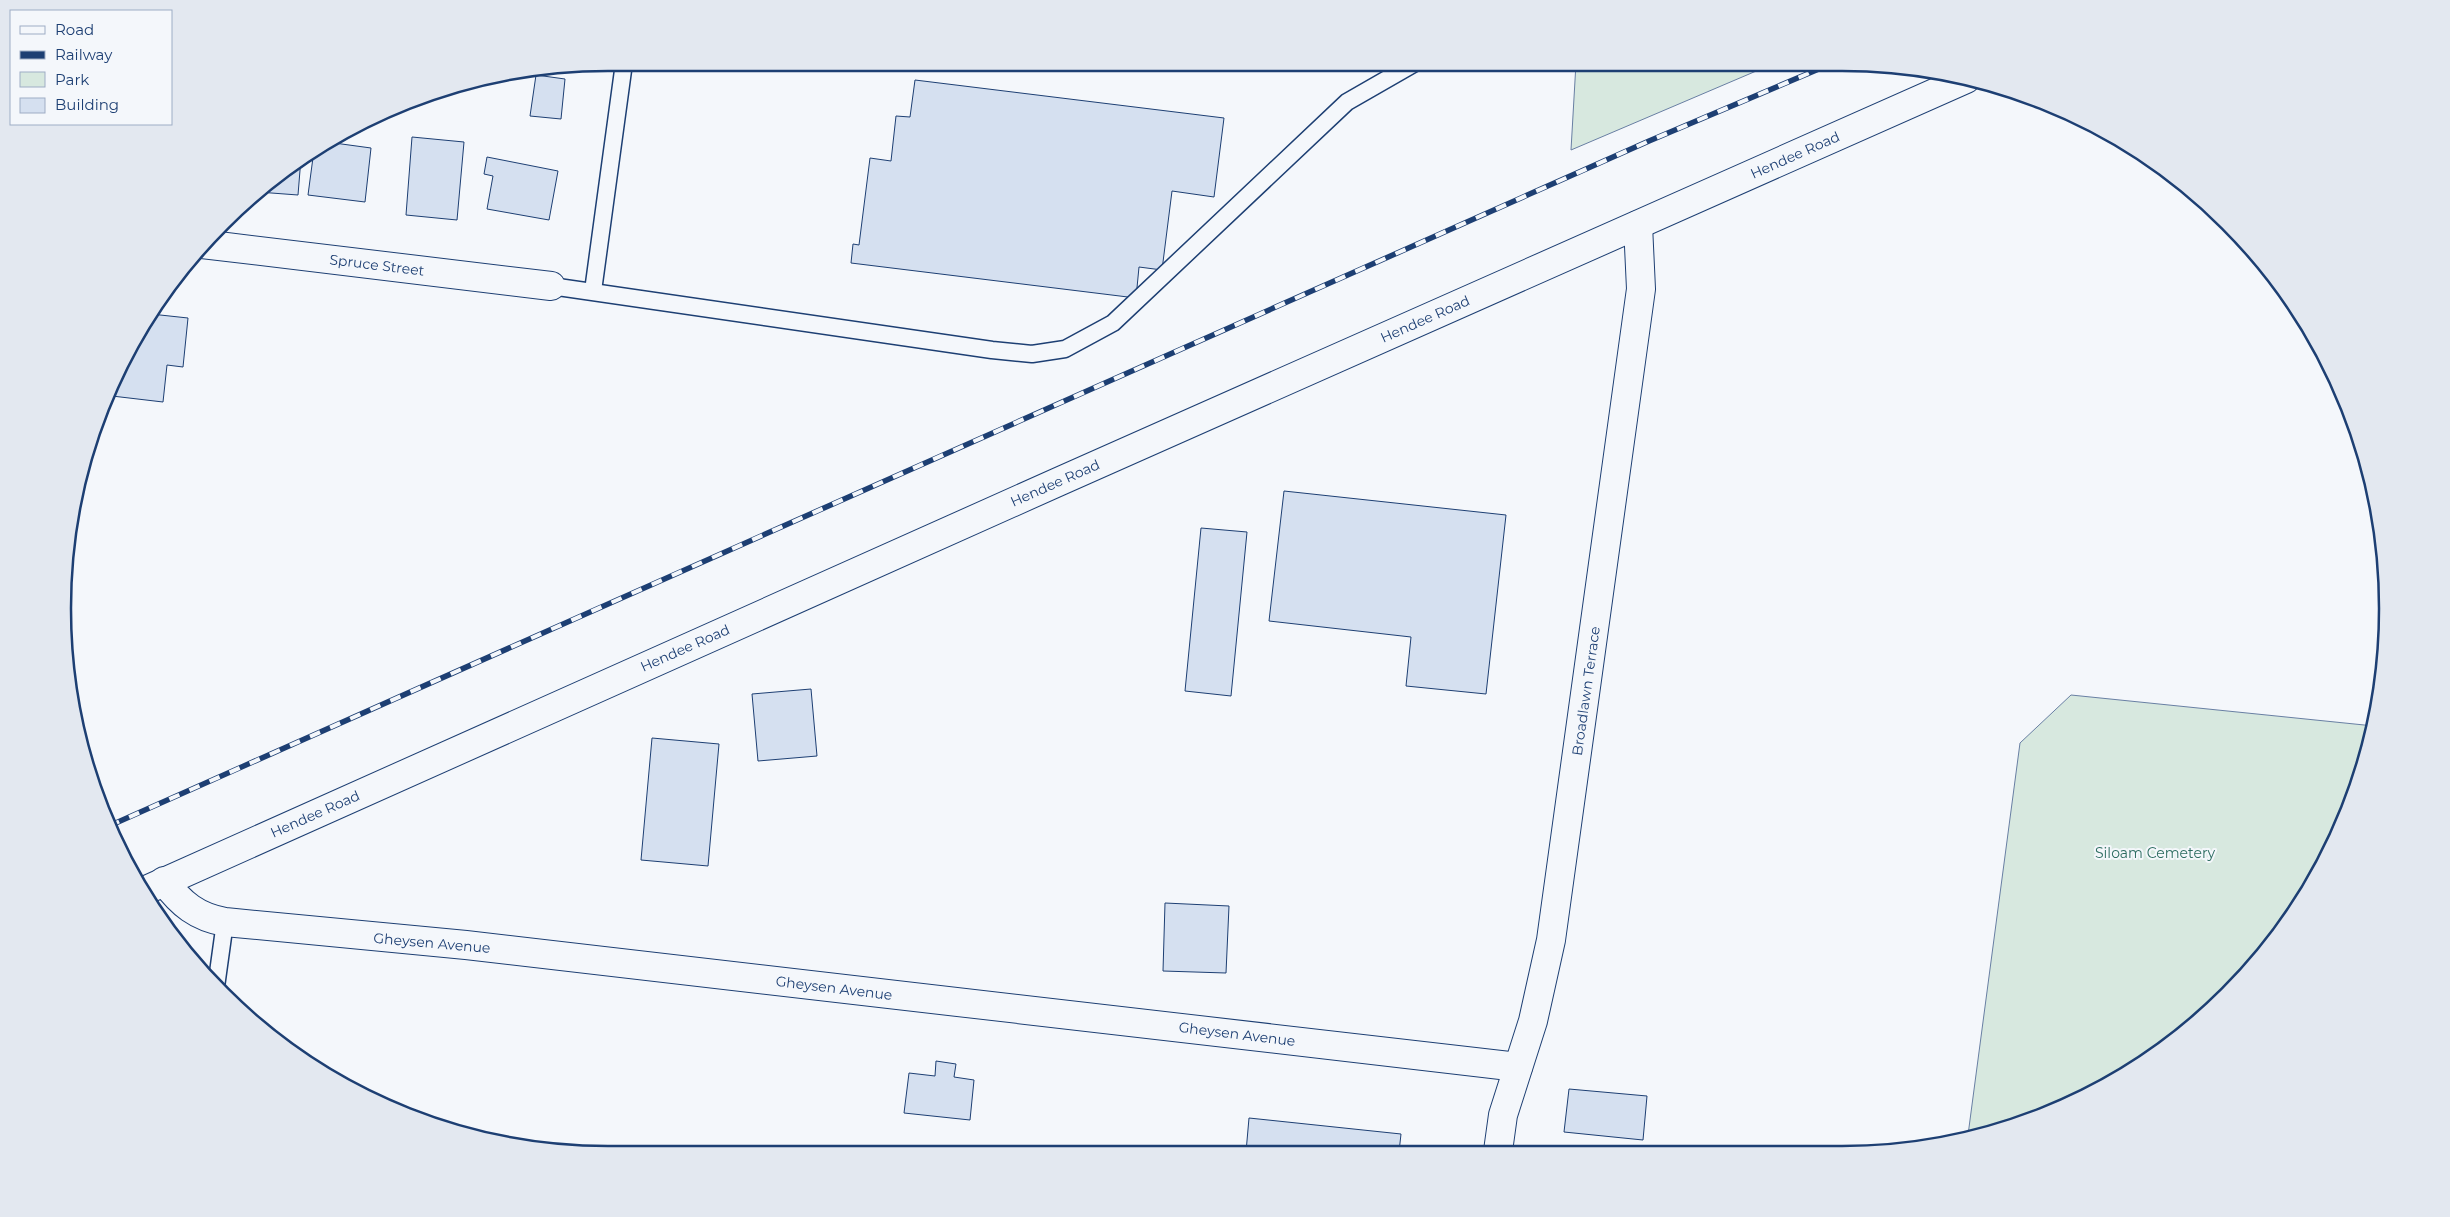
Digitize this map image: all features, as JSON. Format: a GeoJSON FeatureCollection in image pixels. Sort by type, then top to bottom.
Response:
{"type":"FeatureCollection","features":[{"type":"Feature","properties":{"kind":"street","name":"Hendee Road"},"geometry":{"type":"LineString","coordinates":[[154,886],[1953,84]]}},
{"type":"Feature","properties":{"kind":"street","name":"Broadlawn Terrace"},"geometry":{"type":"LineString","coordinates":[[1499,1146],[1503,1115],[1533,1021],[1551,940],[1642,289],[1638,224]]}},
{"type":"Feature","properties":{"kind":"street","name":"Spruce Street"},"geometry":{"type":"LineString","coordinates":[[213,245],[551,286]]}},
{"type":"Feature","properties":{"kind":"street","name":"Gheysen Avenue"},"geometry":{"type":"LineString","coordinates":[[154,886],[193,910],[225,922],[466,945],[1518,1067]]}},
{"type":"Feature","properties":{"kind":"lane"},"geometry":{"type":"LineString","coordinates":[[593,291],[623,71]]}},
{"type":"Feature","properties":{"kind":"lane"},"geometry":{"type":"LineString","coordinates":[[551,286],[1000,351],[1032,354],[1065,349],[1113,323],[1347,102],[1400,71]]}},
{"type":"Feature","properties":{"kind":"lane"},"geometry":{"type":"LineString","coordinates":[[218,976],[225,922]]}},
{"type":"Feature","properties":{"kind":"green space"},"geometry":{"type":"Polygon","coordinates":[[[1576,71],[1756,71],[1571,150],[1576,71]]]}},
{"type":"Feature","properties":{"kind":"green space","name":"Siloam Cemetery"},"geometry":{"type":"Polygon","coordinates":[[[2071,695],[2365,725],[2350,781],[2338,814],[2307,877],[2268,936],[2221,988],[2169,1035],[2110,1074],[2047,1105],[1969,1130],[2020,743],[2071,695]]]}},
{"type":"Feature","properties":{"kind":"building"},"geometry":{"type":"Polygon","coordinates":[[[536,76],[565,79],[561,119],[530,116],[536,76]]]}},
{"type":"Feature","properties":{"kind":"building"},"geometry":{"type":"Polygon","coordinates":[[[915,80],[1224,118],[1214,197],[1172,191],[1162,270],[1139,267],[1136,298],[851,263],[853,244],[859,245],[870,158],[891,161],[896,116],[910,117],[915,80]]]}},
{"type":"Feature","properties":{"kind":"building"},"geometry":{"type":"Polygon","coordinates":[[[412,137],[464,142],[457,220],[406,215],[412,137]]]}},
{"type":"Feature","properties":{"kind":"building"},"geometry":{"type":"Polygon","coordinates":[[[339,144],[371,148],[365,202],[308,195],[313,160],[339,144]]]}},
{"type":"Feature","properties":{"kind":"building"},"geometry":{"type":"Polygon","coordinates":[[[487,157],[558,171],[549,220],[487,209],[493,176],[484,174],[487,157]]]}},
{"type":"Feature","properties":{"kind":"building"},"geometry":{"type":"Polygon","coordinates":[[[300,169],[298,195],[268,193],[300,169]]]}},
{"type":"Feature","properties":{"kind":"building"},"geometry":{"type":"Polygon","coordinates":[[[159,315],[188,318],[183,367],[167,365],[163,402],[115,396],[143,340],[159,315]]]}},
{"type":"Feature","properties":{"kind":"building"},"geometry":{"type":"Polygon","coordinates":[[[1284,491],[1506,515],[1486,694],[1406,686],[1411,637],[1269,621],[1284,491]]]}},
{"type":"Feature","properties":{"kind":"building"},"geometry":{"type":"Polygon","coordinates":[[[1201,528],[1247,532],[1231,696],[1185,691],[1201,528]]]}},
{"type":"Feature","properties":{"kind":"building"},"geometry":{"type":"Polygon","coordinates":[[[811,689],[817,756],[758,761],[752,694],[811,689]]]}},
{"type":"Feature","properties":{"kind":"building"},"geometry":{"type":"Polygon","coordinates":[[[652,738],[719,744],[708,866],[641,860],[652,738]]]}},
{"type":"Feature","properties":{"kind":"building"},"geometry":{"type":"Polygon","coordinates":[[[1165,903],[1229,906],[1226,973],[1163,971],[1165,903]]]}},
{"type":"Feature","properties":{"kind":"building"},"geometry":{"type":"Polygon","coordinates":[[[936,1061],[956,1064],[954,1077],[974,1080],[970,1120],[904,1113],[909,1073],[935,1076],[936,1061]]]}},
{"type":"Feature","properties":{"kind":"building"},"geometry":{"type":"Polygon","coordinates":[[[1569,1089],[1647,1096],[1643,1140],[1564,1132],[1569,1089]]]}},
{"type":"Feature","properties":{"kind":"building"},"geometry":{"type":"Polygon","coordinates":[[[1249,1118],[1401,1134],[1400,1146],[1247,1146],[1249,1118]]]}},
{"type":"Feature","properties":{"kind":"railway"},"geometry":{"type":"LineString","coordinates":[[116,823],[1649,141],[1814,71]]}}]}
